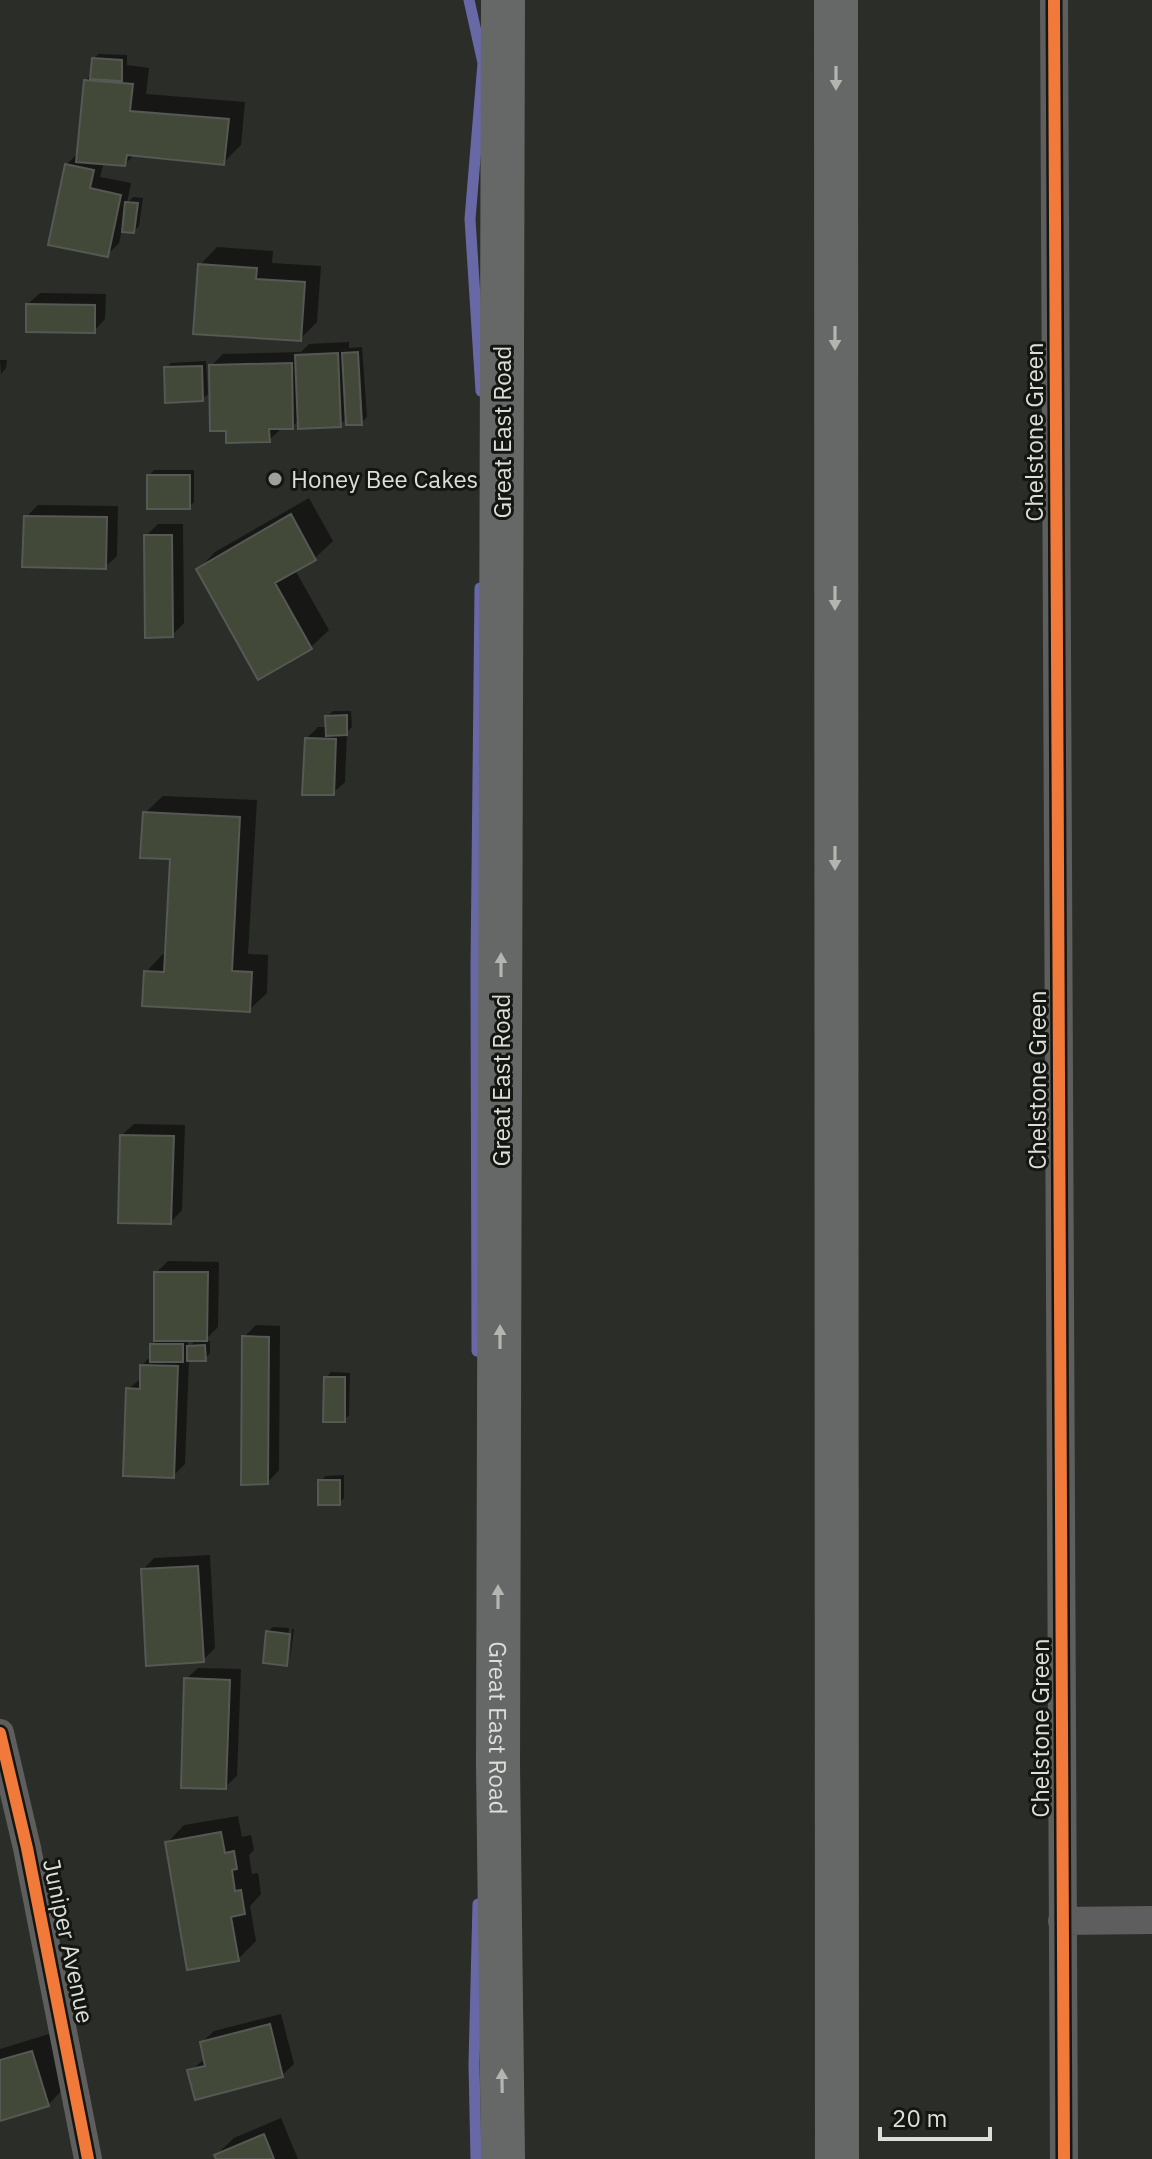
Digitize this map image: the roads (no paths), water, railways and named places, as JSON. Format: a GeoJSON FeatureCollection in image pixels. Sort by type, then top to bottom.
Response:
{"type":"FeatureCollection","features":[{"type":"Feature","properties":{"kind":"main road","name":"Great East Road"},"geometry":{"type":"LineString","coordinates":[[503,0],[498,1765],[503,2159]]}},
{"type":"Feature","properties":{"kind":"main road"},"geometry":{"type":"LineString","coordinates":[[836,0],[837,2159]]}},
{"type":"Feature","properties":{"kind":"street","name":"Chelstone Green"},"geometry":{"type":"LineString","coordinates":[[1054,0],[1064,2159]]}},
{"type":"Feature","properties":{"kind":"street","name":"Juniper Avenue"},"geometry":{"type":"LineString","coordinates":[[0,1733],[27,1848],[88,2159]]}},
{"type":"Feature","properties":{"kind":"street"},"geometry":{"type":"LineString","coordinates":[[1062,1921],[1152,1920]]}},
{"type":"Feature","properties":{"kind":"waterway"},"geometry":{"type":"LineString","coordinates":[[469,0],[483,63],[470,219],[481,391]]}},
{"type":"Feature","properties":{"kind":"waterway"},"geometry":{"type":"LineString","coordinates":[[477,1351],[476,967],[480,588]]}},
{"type":"Feature","properties":{"kind":"waterway"},"geometry":{"type":"LineString","coordinates":[[476,2159],[474,2064],[478,1904]]}},
{"type":"Feature","properties":{"kind":"place","name":"Honey Bee Cakes"},"geometry":{"type":"Point","coordinates":[275,479]}}]}
